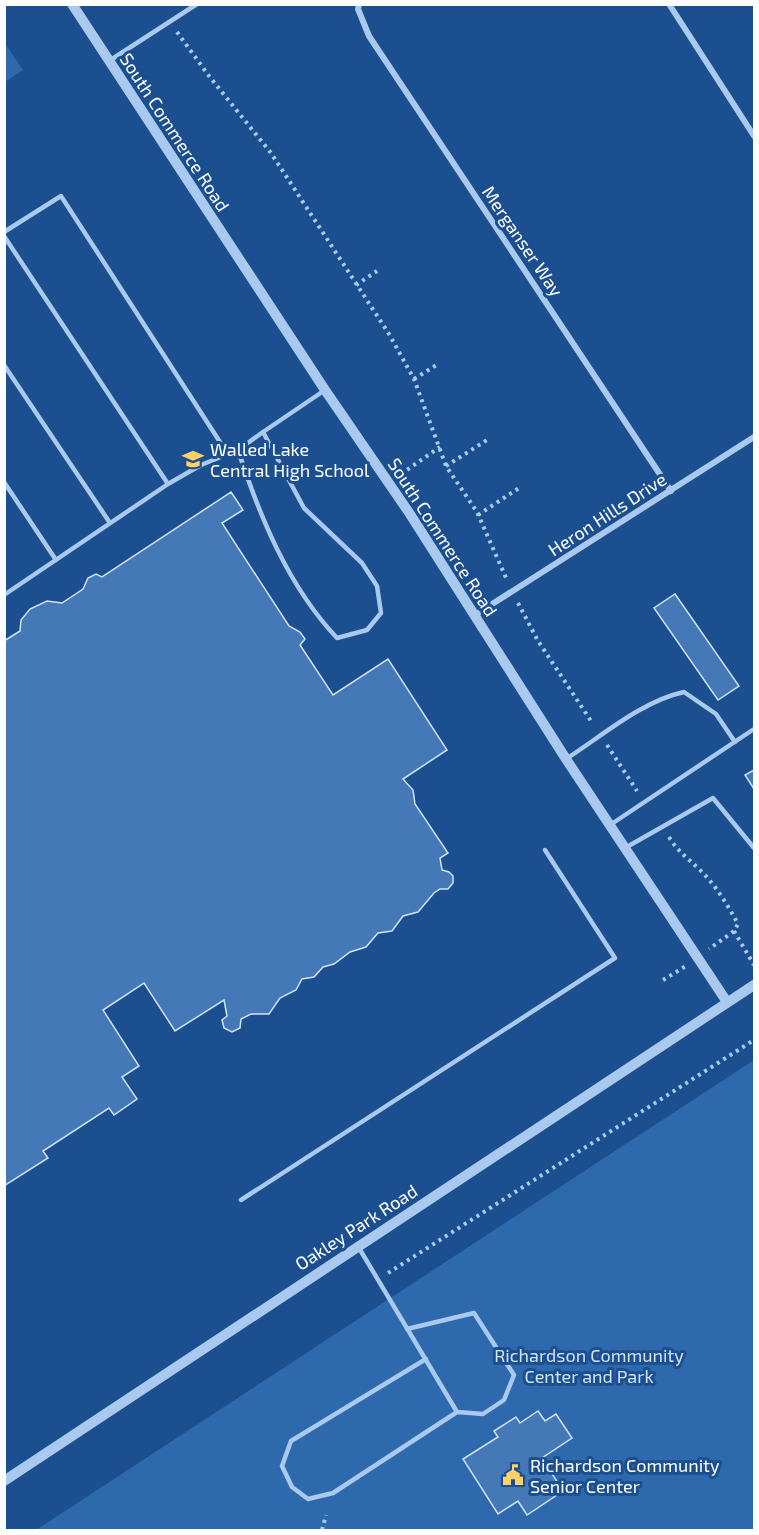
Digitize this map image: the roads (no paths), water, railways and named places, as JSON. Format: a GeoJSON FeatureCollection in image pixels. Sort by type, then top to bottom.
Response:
{"type":"FeatureCollection","features":[{"type":"Feature","properties":{"kind":"street","name":"South Commerce Road"},"geometry":{"type":"LineString","coordinates":[[72,4],[325,390],[476,615],[566,759],[728,1002]]}},
{"type":"Feature","properties":{"kind":"street","name":"Merganser Way"},"geometry":{"type":"LineString","coordinates":[[359,4],[358,9],[369,36],[671,491]]}},
{"type":"Feature","properties":{"kind":"street"},"geometry":{"type":"LineString","coordinates":[[669,4],[754,136]]}},
{"type":"Feature","properties":{"kind":"street","name":"Heron Hills Drive"},"geometry":{"type":"LineString","coordinates":[[476,615],[754,437]]}},
{"type":"Feature","properties":{"kind":"street"},"geometry":{"type":"LineString","coordinates":[[728,1002],[754,985]]}},
{"type":"Feature","properties":{"kind":"street","name":"Oakley Park Road"},"geometry":{"type":"LineString","coordinates":[[4,1481],[728,1002]]}},
{"type":"Feature","properties":{"kind":"lane"},"geometry":{"type":"LineString","coordinates":[[109,61],[197,4]]}},
{"type":"Feature","properties":{"kind":"lane"},"geometry":{"type":"LineString","coordinates":[[168,484],[4,234],[61,196],[229,456]]}},
{"type":"Feature","properties":{"kind":"lane"},"geometry":{"type":"LineString","coordinates":[[4,365],[110,523]]}},
{"type":"Feature","properties":{"kind":"lane"},"geometry":{"type":"LineString","coordinates":[[4,595],[168,484],[201,465],[229,456],[325,390]]}},
{"type":"Feature","properties":{"kind":"lane"},"geometry":{"type":"LineString","coordinates":[[238,450],[279,556],[318,618],[337,638],[366,630],[381,613],[377,586],[362,563],[304,508],[263,432]]}},
{"type":"Feature","properties":{"kind":"lane"},"geometry":{"type":"LineString","coordinates":[[4,482],[56,560]]}},
{"type":"Feature","properties":{"kind":"lane"},"geometry":{"type":"LineString","coordinates":[[566,759],[668,695],[684,692],[695,697],[716,714],[735,742]]}},
{"type":"Feature","properties":{"kind":"lane"},"geometry":{"type":"LineString","coordinates":[[610,825],[754,729]]}},
{"type":"Feature","properties":{"kind":"lane"},"geometry":{"type":"LineString","coordinates":[[625,848],[713,798],[754,848]]}},
{"type":"Feature","properties":{"kind":"lane"},"geometry":{"type":"LineString","coordinates":[[241,1200],[615,958],[545,850]]}},
{"type":"Feature","properties":{"kind":"lane"},"geometry":{"type":"LineString","coordinates":[[357,1246],[457,1412]]}},
{"type":"Feature","properties":{"kind":"lane"},"geometry":{"type":"LineString","coordinates":[[407,1329],[474,1313],[514,1375],[504,1400],[483,1414],[457,1412],[333,1493],[308,1499],[292,1487],[282,1466],[291,1441],[426,1359]]}},
{"type":"Feature","properties":{"kind":"place","name":"Walled Lake Central High School"},"geometry":{"type":"Point","coordinates":[193,459]}},
{"type":"Feature","properties":{"kind":"place","name":"Richardson Community Senior Center"},"geometry":{"type":"Point","coordinates":[513,1475]}},
{"type":"Feature","properties":{"kind":"park label","name":"Richardson Community Center and Park"},"geometry":{"type":"Point","coordinates":[589,1365]}}]}
